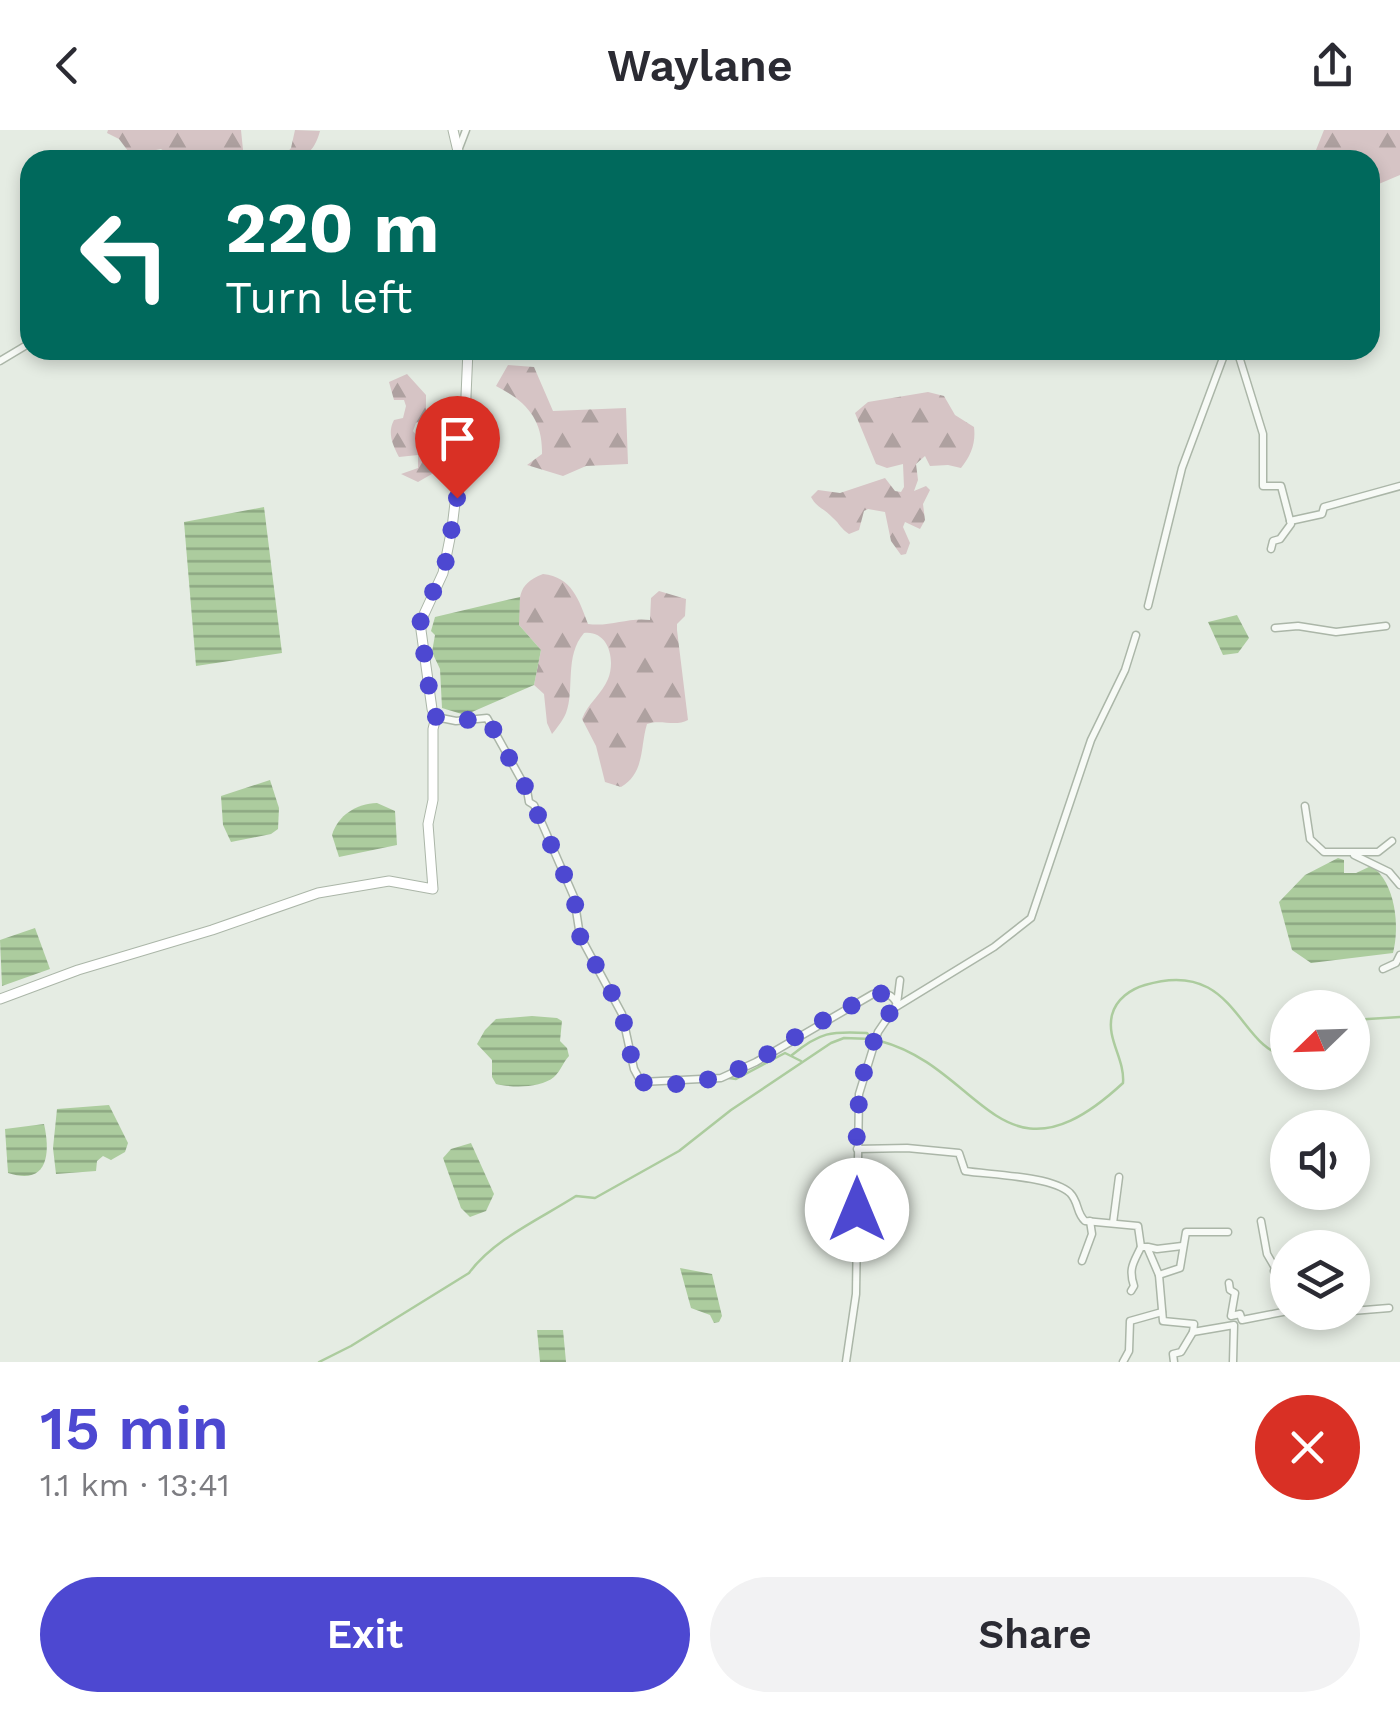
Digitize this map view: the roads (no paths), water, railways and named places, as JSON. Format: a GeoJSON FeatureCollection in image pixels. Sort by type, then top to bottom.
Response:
{"type":"FeatureCollection","features":[{"type":"Feature","properties":{"kind":"street"},"geometry":{"type":"LineString","coordinates":[[0,999],[318,893],[388,880],[433,889],[428,836],[436,717],[420,623],[442,573],[452,528],[468,360]]}},
{"type":"Feature","properties":{"kind":"street"},"geometry":{"type":"LineString","coordinates":[[1148,606],[1182,468],[1222,360]]}},
{"type":"Feature","properties":{"kind":"street"},"geometry":{"type":"LineString","coordinates":[[1241,360],[1263,434],[1262,486],[1281,486],[1290,521]]}},
{"type":"Feature","properties":{"kind":"street"},"geometry":{"type":"LineString","coordinates":[[1271,549],[1290,521],[1322,514],[1324,507],[1343,500],[1400,486]]}},
{"type":"Feature","properties":{"kind":"street"},"geometry":{"type":"LineString","coordinates":[[1275,628],[1298,626],[1336,632],[1386,626]]}},
{"type":"Feature","properties":{"kind":"street"},"geometry":{"type":"LineString","coordinates":[[846,1362],[856,1294],[859,1094],[878,1032],[896,1006],[994,948],[1031,918],[1091,740],[1136,635]]}},
{"type":"Feature","properties":{"kind":"street"},"geometry":{"type":"LineString","coordinates":[[436,717],[456,721],[487,718],[527,790],[569,884],[580,936],[615,996],[641,1082],[721,1078],[873,994],[894,997],[896,1006]]}},
{"type":"Feature","properties":{"kind":"street"},"geometry":{"type":"LineString","coordinates":[[1305,806],[1314,845],[1324,852],[1378,852],[1392,842]]}},
{"type":"Feature","properties":{"kind":"street"},"geometry":{"type":"LineString","coordinates":[[1348,853],[1389,872],[1400,885]]}},
{"type":"Feature","properties":{"kind":"street"},"geometry":{"type":"LineString","coordinates":[[1383,969],[1396,963],[1400,956]]}},
{"type":"Feature","properties":{"kind":"street"},"geometry":{"type":"LineString","coordinates":[[896,1006],[900,980]]}},
{"type":"Feature","properties":{"kind":"street"},"geometry":{"type":"LineString","coordinates":[[857,1150],[907,1148],[959,1153],[966,1171],[1059,1186],[1075,1200],[1079,1216],[1090,1222],[1138,1226],[1159,1275],[1163,1321],[1194,1324],[1181,1352],[1173,1354],[1174,1362]]}},
{"type":"Feature","properties":{"kind":"street"},"geometry":{"type":"LineString","coordinates":[[1113,1223],[1119,1177]]}},
{"type":"Feature","properties":{"kind":"street"},"geometry":{"type":"LineString","coordinates":[[1082,1261],[1092,1234],[1090,1222]]}},
{"type":"Feature","properties":{"kind":"street"},"geometry":{"type":"LineString","coordinates":[[1261,1222],[1270,1263]]}},
{"type":"Feature","properties":{"kind":"street"},"geometry":{"type":"LineString","coordinates":[[1159,1275],[1180,1268],[1186,1232],[1228,1232]]}},
{"type":"Feature","properties":{"kind":"street"},"geometry":{"type":"LineString","coordinates":[[1144,1247],[1182,1246]]}},
{"type":"Feature","properties":{"kind":"street"},"geometry":{"type":"LineString","coordinates":[[1130,1291],[1134,1286],[1131,1263],[1144,1247]]}},
{"type":"Feature","properties":{"kind":"street"},"geometry":{"type":"LineString","coordinates":[[1229,1284],[1235,1293],[1231,1316],[1240,1314],[1232,1362]]}},
{"type":"Feature","properties":{"kind":"street"},"geometry":{"type":"LineString","coordinates":[[1370,1310],[1389,1308]]}},
{"type":"Feature","properties":{"kind":"street"},"geometry":{"type":"LineString","coordinates":[[1123,1362],[1128,1351],[1130,1321],[1162,1312]]}},
{"type":"Feature","properties":{"kind":"street"},"geometry":{"type":"LineString","coordinates":[[1193,1332],[1270,1315]]}},
{"type":"Feature","properties":{"kind":"waterway"},"geometry":{"type":"LineString","coordinates":[[880,1041],[915,1055],[994,1114],[1020,1126],[1048,1128],[1082,1115],[1123,1083],[1111,1032],[1112,1015],[1125,996],[1145,985],[1176,980],[1199,984],[1217,994],[1270,1049]]}},
{"type":"Feature","properties":{"kind":"waterway"},"geometry":{"type":"LineString","coordinates":[[1370,1019],[1400,1017]]}},
{"type":"Feature","properties":{"kind":"waterway"},"geometry":{"type":"LineString","coordinates":[[792,1055],[826,1035],[867,1033],[870,1037]]}},
{"type":"Feature","properties":{"kind":"waterway"},"geometry":{"type":"LineString","coordinates":[[319,1362],[469,1273],[504,1240],[576,1196],[595,1198],[679,1151],[731,1110],[831,1043],[844,1038],[872,1039]]}},
{"type":"Feature","properties":{"kind":"waterway"},"geometry":{"type":"LineString","coordinates":[[729,1078],[736,1079],[785,1053],[801,1061]]}}]}
